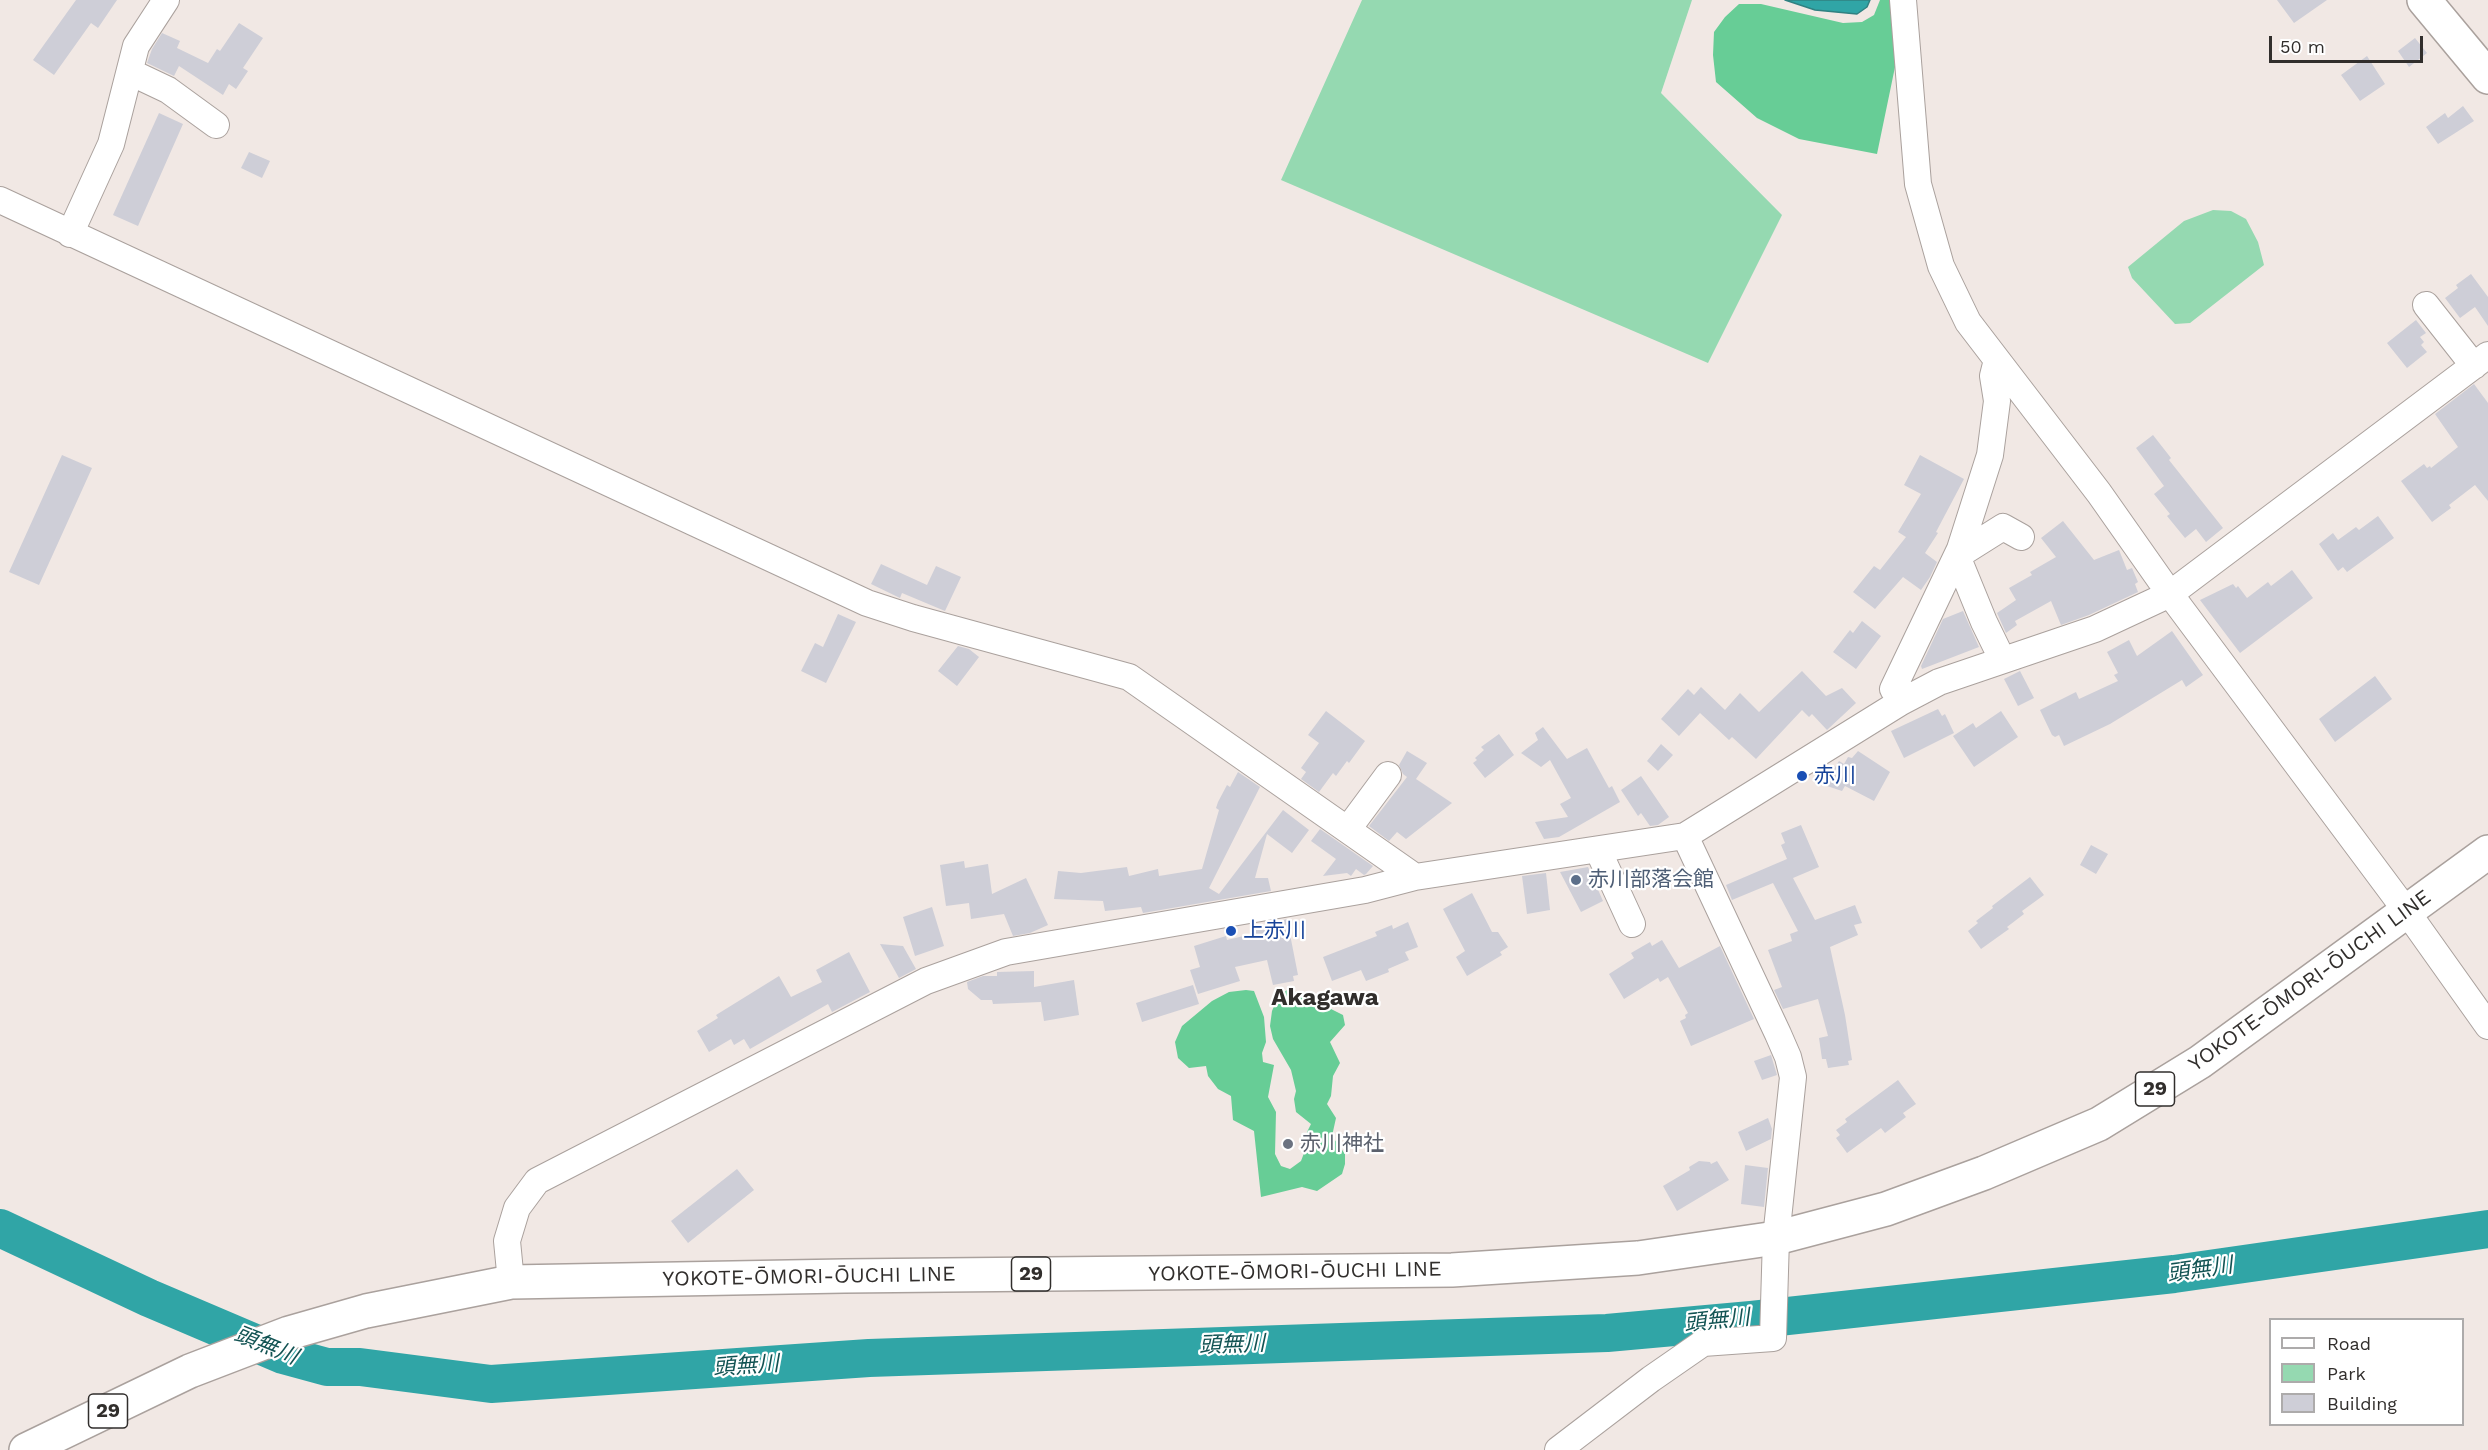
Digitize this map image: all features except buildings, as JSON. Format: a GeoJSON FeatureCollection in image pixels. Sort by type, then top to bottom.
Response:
{"type":"FeatureCollection","features":[{"type":"Feature","properties":{"kind":"main road"},"geometry":{"type":"LineString","coordinates":[[2424,0],[2488,77]]}},
{"type":"Feature","properties":{"kind":"main road","name":"YOKOTE-ŌMORI-ŌUCHI LINE"},"geometry":{"type":"LineString","coordinates":[[26,1450],[190,1371],[289,1334],[366,1311],[511,1282],[1452,1270],[1638,1258],[1776,1238],[1886,1209],[1984,1173],[2099,1124],[2200,1062],[2488,852]]}},
{"type":"Feature","properties":{"kind":"street"},"geometry":{"type":"LineString","coordinates":[[70,234],[111,144],[136,46],[166,0]]}},
{"type":"Feature","properties":{"kind":"street"},"geometry":{"type":"LineString","coordinates":[[1904,0],[1918,183],[1941,266],[1968,322],[2099,494],[2170,594],[2407,912],[2488,1026]]}},
{"type":"Feature","properties":{"kind":"street"},"geometry":{"type":"LineString","coordinates":[[130,72],[168,90],[216,125]]}},
{"type":"Feature","properties":{"kind":"street"},"geometry":{"type":"LineString","coordinates":[[0,200],[867,603],[913,618],[1129,677],[1415,877]]}},
{"type":"Feature","properties":{"kind":"street"},"geometry":{"type":"LineString","coordinates":[[511,1282],[507,1241],[517,1208],[537,1181],[926,981],[1006,952],[1365,890],[1415,877],[1685,836],[1901,702],[1939,682],[2095,629],[2170,594],[2481,360],[2426,304]]}},
{"type":"Feature","properties":{"kind":"street"},"geometry":{"type":"LineString","coordinates":[[1901,702],[1893,689],[1957,556],[1990,455],[1997,401],[1993,376],[1997,360]]}},
{"type":"Feature","properties":{"kind":"street"},"geometry":{"type":"LineString","coordinates":[[1957,556],[2003,527],[2020,537]]}},
{"type":"Feature","properties":{"kind":"street"},"geometry":{"type":"LineString","coordinates":[[1957,556],[1976,604],[2002,659]]}},
{"type":"Feature","properties":{"kind":"street"},"geometry":{"type":"LineString","coordinates":[[1348,829],[1388,775]]}},
{"type":"Feature","properties":{"kind":"street"},"geometry":{"type":"LineString","coordinates":[[1558,1450],[1651,1379],[1703,1343],[1773,1338],[1776,1238],[1793,1077],[1788,1057],[1778,1034],[1685,836]]}},
{"type":"Feature","properties":{"kind":"street"},"geometry":{"type":"LineString","coordinates":[[1598,850],[1632,924]]}},
{"type":"Feature","properties":{"kind":"green space"},"geometry":{"type":"Polygon","coordinates":[[[1362,0],[1692,0],[1661,93],[1782,215],[1708,363],[1281,180],[1362,0]]]}},
{"type":"Feature","properties":{"kind":"green space"},"geometry":{"type":"Polygon","coordinates":[[[1880,0],[1892,0],[1895,67],[1877,154],[1799,139],[1757,118],[1716,82],[1713,55],[1714,32],[1739,4],[1761,4],[1843,23],[1862,22],[1874,15],[1880,0]]]}},
{"type":"Feature","properties":{"kind":"green space"},"geometry":{"type":"Polygon","coordinates":[[[2213,210],[2231,211],[2246,219],[2258,242],[2264,265],[2190,323],[2175,324],[2132,278],[2128,267],[2184,221],[2213,210]]]}},
{"type":"Feature","properties":{"kind":"green space"},"geometry":{"type":"Polygon","coordinates":[[[1287,990],[1318,997],[1329,1008],[1343,1015],[1345,1025],[1330,1042],[1340,1063],[1333,1076],[1331,1096],[1327,1104],[1336,1118],[1332,1136],[1345,1154],[1345,1164],[1342,1174],[1317,1191],[1302,1187],[1261,1197],[1254,1131],[1233,1120],[1231,1096],[1218,1089],[1208,1076],[1206,1066],[1189,1068],[1178,1058],[1175,1042],[1182,1026],[1212,1001],[1229,992],[1254,991],[1264,1017],[1266,1042],[1262,1053],[1263,1062],[1274,1065],[1268,1097],[1276,1112],[1275,1154],[1281,1166],[1290,1169],[1301,1161],[1311,1124],[1296,1112],[1294,1099],[1296,1091],[1291,1070],[1273,1039],[1270,1026],[1272,1011],[1278,997],[1287,990]]]}},
{"type":"Feature","properties":{"kind":"water"},"geometry":{"type":"Polygon","coordinates":[[[1785,0],[1870,0],[1867,7],[1857,14],[1815,10],[1785,0]]]}},
{"type":"Feature","properties":{"kind":"waterway","name":"頭無川"},"geometry":{"type":"LineString","coordinates":[[0,1228],[149,1298],[283,1355],[327,1367],[360,1367],[491,1384],[869,1358],[1607,1333],[1751,1320],[2174,1274],[2488,1229]]}},
{"type":"Feature","properties":{"kind":"place","name":"赤川"},"geometry":{"type":"Point","coordinates":[1802,776]}},
{"type":"Feature","properties":{"kind":"place","name":"赤川部落会館"},"geometry":{"type":"Point","coordinates":[1576,880]}},
{"type":"Feature","properties":{"kind":"place","name":"上赤川"},"geometry":{"type":"Point","coordinates":[1231,931]}},
{"type":"Feature","properties":{"kind":"place","name":"赤川神社"},"geometry":{"type":"Point","coordinates":[1288,1144]}},
{"type":"Feature","properties":{"kind":"district","name":"Akagawa"},"geometry":{"type":"Point","coordinates":[1325,998]}}]}
